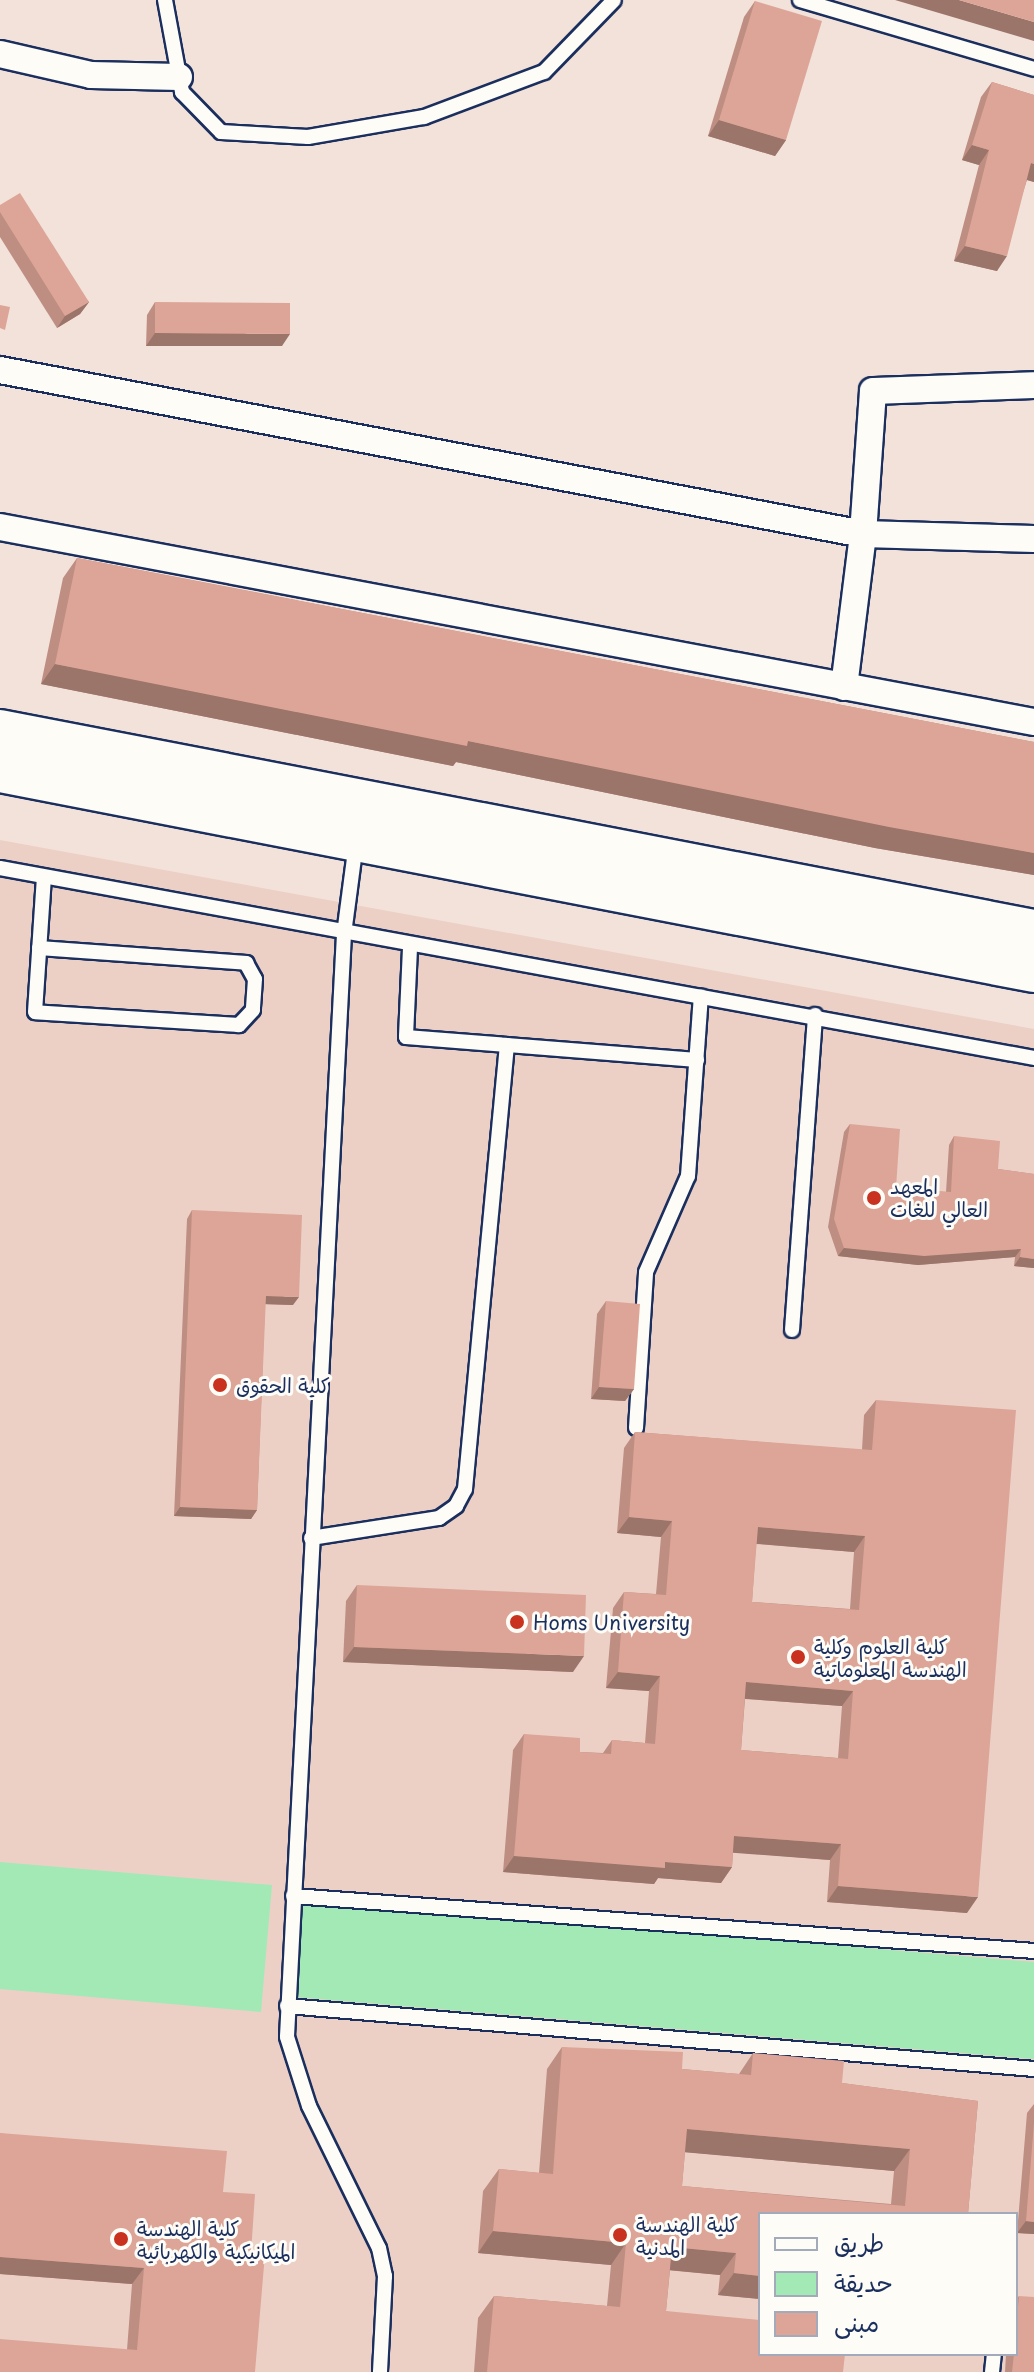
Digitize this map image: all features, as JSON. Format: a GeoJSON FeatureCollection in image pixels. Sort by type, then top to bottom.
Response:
{"type":"FeatureCollection","features":[{"type":"Feature","properties":{"kind":"highway"},"geometry":{"type":"LineString","coordinates":[[0,732],[1034,932]]}},
{"type":"Feature","properties":{"kind":"highway"},"geometry":{"type":"LineString","coordinates":[[0,770],[1034,970]]}},
{"type":"Feature","properties":{"kind":"street"},"geometry":{"type":"LineString","coordinates":[[0,54],[91,75],[179,77]]}},
{"type":"Feature","properties":{"kind":"street"},"geometry":{"type":"LineString","coordinates":[[0,370],[863,534],[1034,539]]}},
{"type":"Feature","properties":{"kind":"street"},"geometry":{"type":"LineString","coordinates":[[844,687],[863,534],[873,391],[1034,385]]}},
{"type":"Feature","properties":{"kind":"street"},"geometry":{"type":"LineString","coordinates":[[0,527],[1034,722]]}},
{"type":"Feature","properties":{"kind":"lane"},"geometry":{"type":"LineString","coordinates":[[165,0],[182,92],[221,132],[308,137],[409,120],[544,72],[614,0]]}},
{"type":"Feature","properties":{"kind":"lane"},"geometry":{"type":"LineString","coordinates":[[800,0],[1034,69]]}},
{"type":"Feature","properties":{"kind":"lane"},"geometry":{"type":"LineString","coordinates":[[357,838],[344,934],[287,2006],[295,2071],[379,2248],[385,2276],[380,2372]]}},
{"type":"Feature","properties":{"kind":"lane"},"geometry":{"type":"LineString","coordinates":[[0,868],[410,948],[815,1015],[1034,1058]]}},
{"type":"Feature","properties":{"kind":"lane"},"geometry":{"type":"LineString","coordinates":[[39,948],[246,963],[255,979],[253,1010],[239,1025],[35,1012],[39,948],[44,877]]}},
{"type":"Feature","properties":{"kind":"lane"},"geometry":{"type":"LineString","coordinates":[[410,948],[406,1037],[697,1060]]}},
{"type":"Feature","properties":{"kind":"lane"},"geometry":{"type":"LineString","coordinates":[[636,1428],[646,1272],[688,1176],[701,996]]}},
{"type":"Feature","properties":{"kind":"lane"},"geometry":{"type":"LineString","coordinates":[[792,1330],[815,1015]]}},
{"type":"Feature","properties":{"kind":"lane"},"geometry":{"type":"LineString","coordinates":[[311,1538],[439,1518],[456,1506],[465,1489],[507,1045]]}},
{"type":"Feature","properties":{"kind":"lane"},"geometry":{"type":"LineString","coordinates":[[293,1896],[1034,1951]]}},
{"type":"Feature","properties":{"kind":"lane"},"geometry":{"type":"LineString","coordinates":[[287,2006],[1034,2069]]}},
{"type":"Feature","properties":{"kind":"shaded area","name":"Homs University"},"geometry":{"type":"Polygon","coordinates":[[[0,840],[1034,1029],[1034,2372],[0,2372],[0,840]]]}},
{"type":"Feature","properties":{"kind":"green space"},"geometry":{"type":"Polygon","coordinates":[[[0,1862],[272,1885],[261,2012],[0,1989],[0,1862]]]}},
{"type":"Feature","properties":{"kind":"green space"},"geometry":{"type":"Polygon","coordinates":[[[303,1900],[1034,1962],[1034,2059],[295,1997],[303,1900]]]}},
{"type":"Feature","properties":{"kind":"building"},"geometry":{"type":"Polygon","coordinates":[[[959,0],[1034,0],[1034,22],[959,0]]]}},
{"type":"Feature","properties":{"kind":"building"},"geometry":{"type":"Polygon","coordinates":[[[755,1],[822,21],[786,140],[719,120],[755,1]]]}},
{"type":"Feature","properties":{"kind":"building"},"geometry":{"type":"Polygon","coordinates":[[[992,82],[1034,95],[1034,164],[1031,163],[1007,256],[965,246],[989,150],[972,145],[992,82]]]}},
{"type":"Feature","properties":{"kind":"building"},"geometry":{"type":"Polygon","coordinates":[[[20,193],[89,302],[65,316],[0,212],[0,205],[20,193]]]}},
{"type":"Feature","properties":{"kind":"building"},"geometry":{"type":"Polygon","coordinates":[[[155,302],[290,303],[290,334],[155,333],[155,302]]]}},
{"type":"Feature","properties":{"kind":"building"},"geometry":{"type":"Polygon","coordinates":[[[0,305],[10,307],[5,330],[0,328],[0,305]]]}},
{"type":"Feature","properties":{"kind":"building"},"geometry":{"type":"Polygon","coordinates":[[[77,558],[1034,742],[1034,853],[889,827],[468,741],[467,746],[55,664],[77,558]]]}},
{"type":"Feature","properties":{"kind":"building","name":"المعهد العالي للغات"},"geometry":{"type":"Polygon","coordinates":[[[850,1124],[900,1129],[896,1188],[951,1192],[954,1136],[1000,1141],[998,1169],[1034,1174],[1034,1259],[1020,1257],[1021,1249],[924,1256],[844,1248],[834,1219],[850,1124]]]}},
{"type":"Feature","properties":{"kind":"building"},"geometry":{"type":"Polygon","coordinates":[[[192,1210],[302,1215],[299,1297],[266,1296],[257,1510],[180,1507],[192,1210]]]}},
{"type":"Feature","properties":{"kind":"building"},"geometry":{"type":"Polygon","coordinates":[[[606,1301],[640,1304],[634,1389],[599,1387],[606,1301]]]}},
{"type":"Feature","properties":{"kind":"building","name":"كلية العلوم وكلية الهندسة المعلوماتية"},"geometry":{"type":"Polygon","coordinates":[[[876,1400],[1016,1410],[978,1897],[838,1886],[841,1844],[734,1836],[732,1867],[665,1862],[665,1868],[514,1856],[524,1734],[580,1738],[580,1752],[611,1754],[612,1740],[655,1744],[660,1676],[618,1672],[624,1592],[666,1595],[672,1521],[629,1517],[635,1432],[872,1450],[876,1400]],[[758,1527],[752,1602],[859,1610],[865,1536],[758,1527]],[[746,1682],[741,1750],[848,1759],[853,1691],[746,1682]]]}},
{"type":"Feature","properties":{"kind":"building"},"geometry":{"type":"Polygon","coordinates":[[[357,1585],[586,1595],[584,1656],[354,1647],[357,1585]]]}},
{"type":"Feature","properties":{"kind":"building","name":"كلية الهندسة المدنية"},"geometry":{"type":"Polygon","coordinates":[[[562,2047],[683,2052],[682,2069],[751,2075],[753,2053],[844,2061],[842,2083],[978,2101],[968,2212],[758,2212],[758,2276],[734,2273],[736,2253],[672,2247],[666,2311],[758,2320],[758,2356],[845,2356],[843,2372],[487,2372],[494,2296],[620,2307],[626,2243],[493,2231],[499,2169],[553,2174],[562,2047]],[[687,2129],[682,2186],[905,2206],[910,2149],[687,2129]]]}},
{"type":"Feature","properties":{"kind":"building"},"geometry":{"type":"Polygon","coordinates":[[[1034,2123],[1034,2222],[1026,2221],[1034,2123]]]}},
{"type":"Feature","properties":{"kind":"building","name":"كلية الهندسة الميكانيكية والكهربائية"},"geometry":{"type":"Polygon","coordinates":[[[0,2133],[227,2151],[223,2192],[255,2194],[251,2253],[265,2254],[255,2372],[0,2372],[0,2339],[137,2350],[144,2268],[0,2257],[0,2133]]]}},
{"type":"Feature","properties":{"kind":"building"},"geometry":{"type":"Polygon","coordinates":[[[1019,2296],[1034,2297],[1034,2372],[1012,2372],[1014,2356],[1018,2356],[1019,2296]]]}},
{"type":"Feature","properties":{"kind":"place","name":"المعهد العالي للغات"},"geometry":{"type":"Point","coordinates":[874,1198]}},
{"type":"Feature","properties":{"kind":"place","name":"كلية الحقوق"},"geometry":{"type":"Point","coordinates":[220,1385]}},
{"type":"Feature","properties":{"kind":"place","name":"Homs University"},"geometry":{"type":"Point","coordinates":[517,1622]}},
{"type":"Feature","properties":{"kind":"place","name":"كلية العلوم وكلية الهندسة المعلوماتية"},"geometry":{"type":"Point","coordinates":[798,1657]}},
{"type":"Feature","properties":{"kind":"place","name":"كلية الهندسة المدنية"},"geometry":{"type":"Point","coordinates":[620,2235]}},
{"type":"Feature","properties":{"kind":"place","name":"كلية الهندسة الميكانيكية والكهربائية"},"geometry":{"type":"Point","coordinates":[121,2239]}}]}
